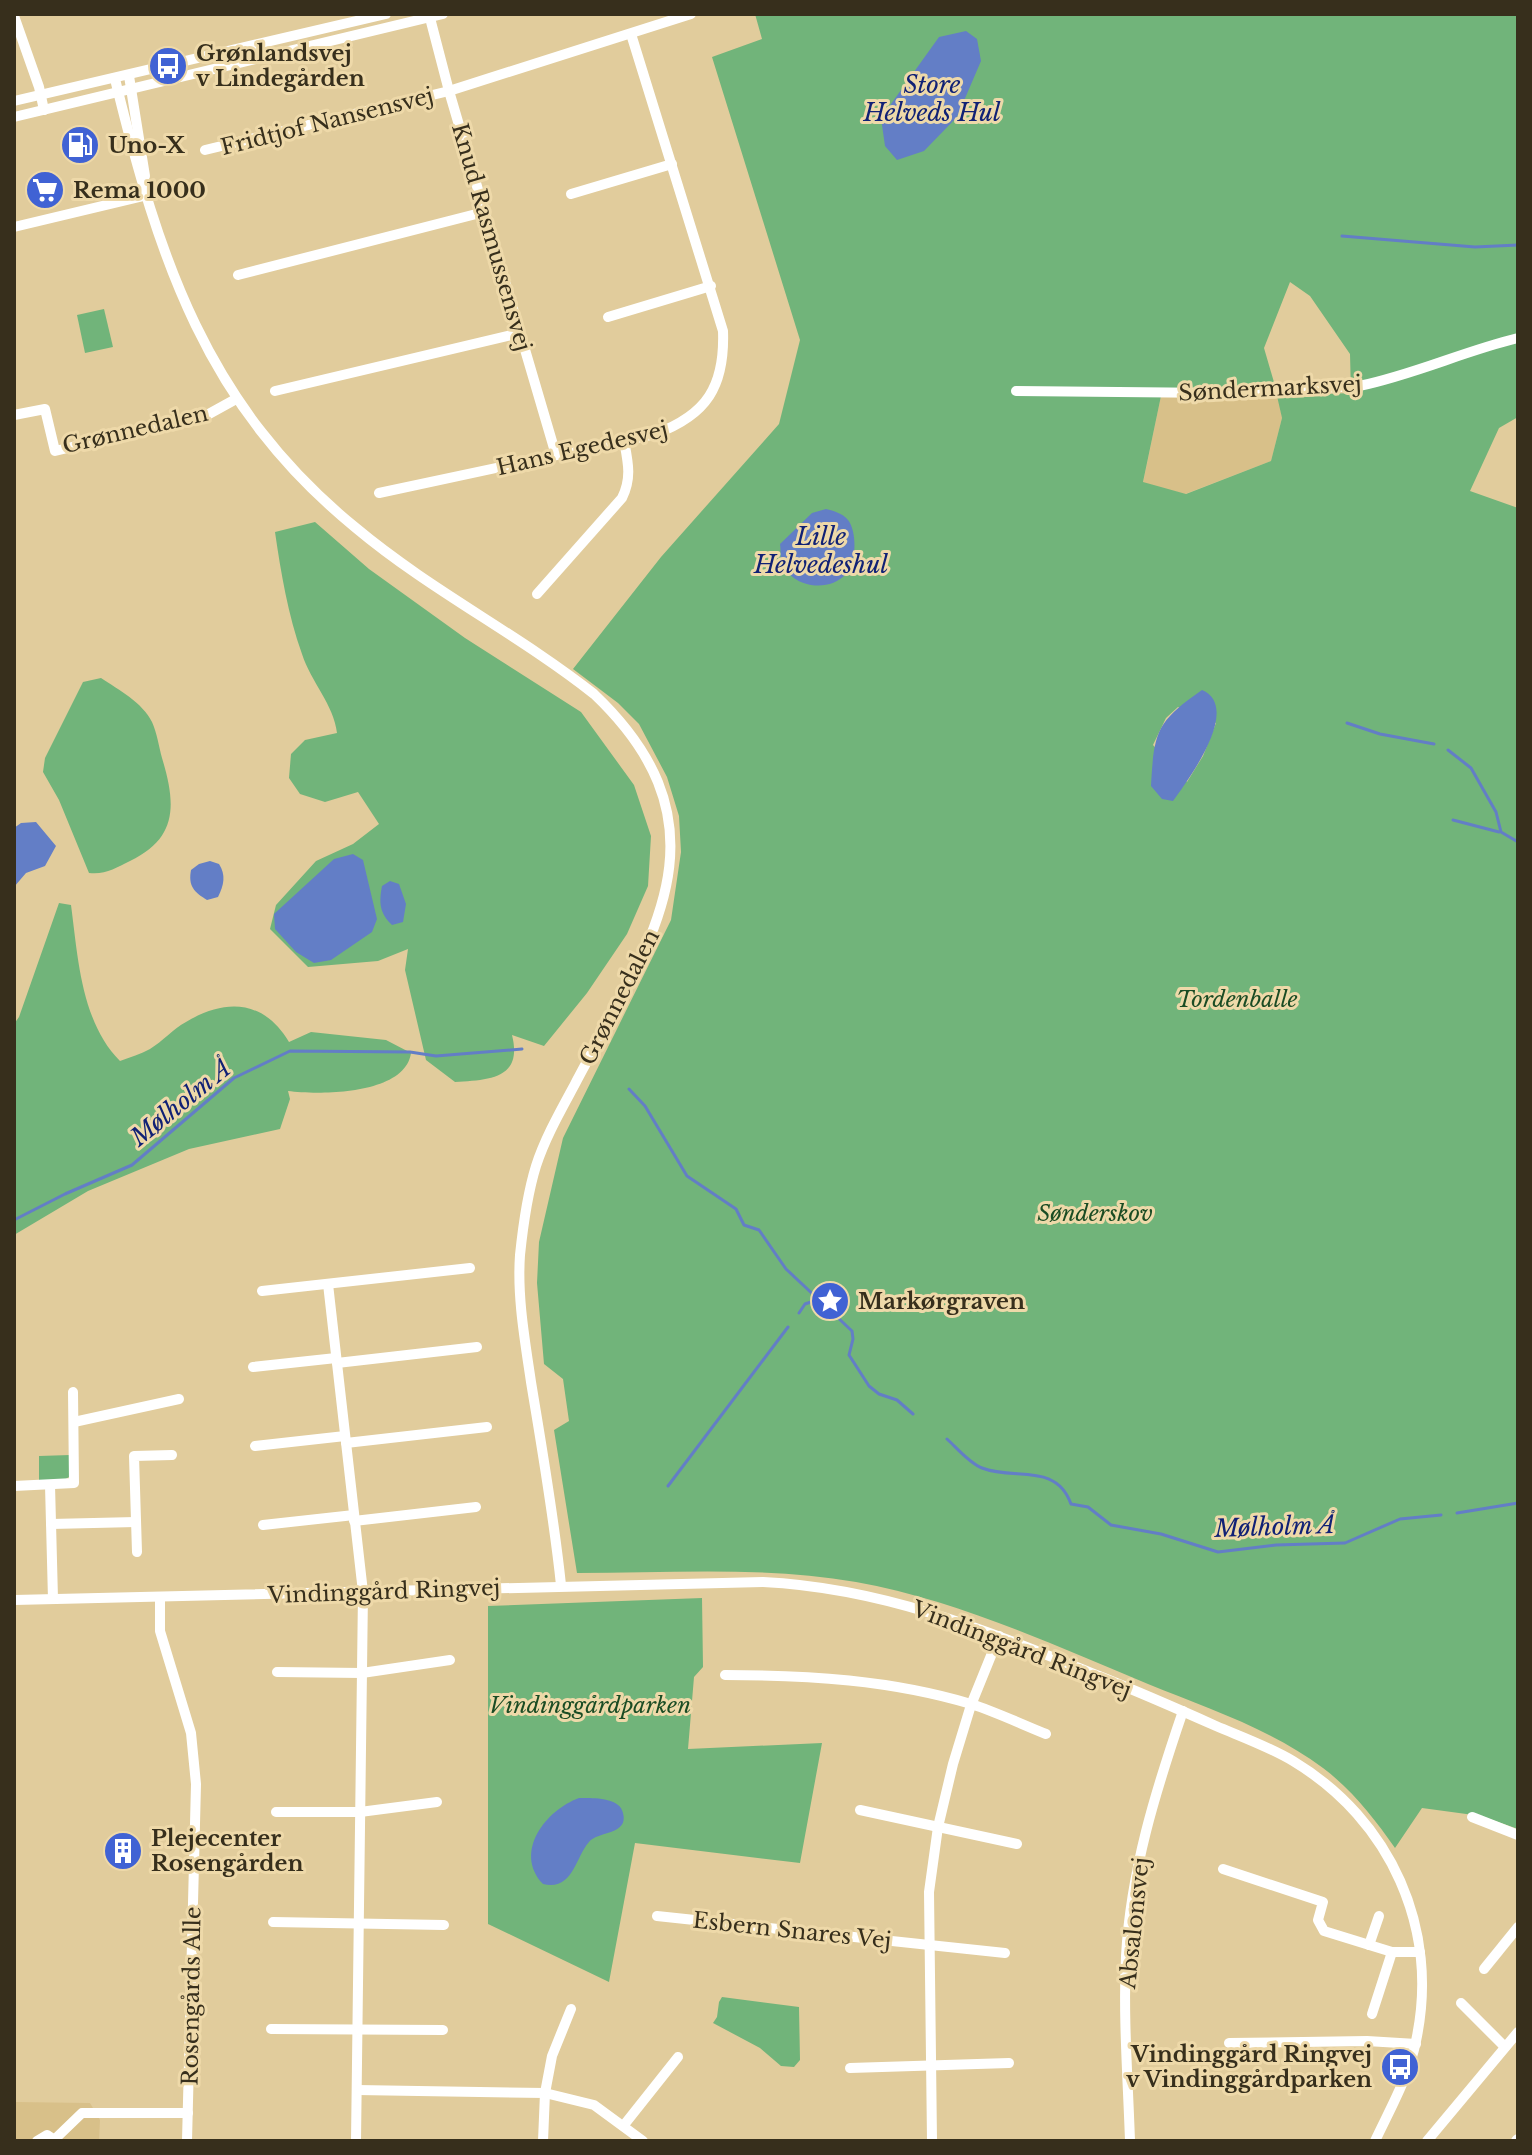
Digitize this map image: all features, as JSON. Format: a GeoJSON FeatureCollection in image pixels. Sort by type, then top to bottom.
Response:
{"type":"FeatureCollection","features":[{"type":"Feature","properties":{"kind":"street"},"geometry":{"type":"LineString","coordinates":[[14,101],[386,14]]}},
{"type":"Feature","properties":{"kind":"street"},"geometry":{"type":"LineString","coordinates":[[14,117],[443,14]]}},
{"type":"Feature","properties":{"kind":"street","name":"Fridtjof Nansensvej"},"geometry":{"type":"LineString","coordinates":[[205,150],[449,91],[691,14]]}},
{"type":"Feature","properties":{"kind":"street","name":"Knud Rasmussensvej"},"geometry":{"type":"LineString","coordinates":[[428,16],[556,455]]}},
{"type":"Feature","properties":{"kind":"street"},"geometry":{"type":"LineString","coordinates":[[15,21],[44,110]]}},
{"type":"Feature","properties":{"kind":"street","name":"Hans Egedesvej"},"geometry":{"type":"LineString","coordinates":[[379,493],[624,441],[678,426],[694,415],[709,398],[720,378],[724,356],[723,331],[631,34]]}},
{"type":"Feature","properties":{"kind":"street","name":"Grønnedalen"},"geometry":{"type":"LineString","coordinates":[[129,76],[147,192]]}},
{"type":"Feature","properties":{"kind":"street","name":"Grønnedalen"},"geometry":{"type":"LineString","coordinates":[[115,79],[133,152],[186,309],[236,399],[289,465],[354,527],[594,694],[620,719],[638,743],[663,795],[671,844],[670,873],[663,905],[649,944],[537,1164],[527,1203],[520,1258],[523,1327],[561,1585]]}},
{"type":"Feature","properties":{"kind":"street"},"geometry":{"type":"LineString","coordinates":[[571,194],[672,164]]}},
{"type":"Feature","properties":{"kind":"street"},"geometry":{"type":"LineString","coordinates":[[14,227],[147,192]]}},
{"type":"Feature","properties":{"kind":"street"},"geometry":{"type":"LineString","coordinates":[[238,275],[484,212]]}},
{"type":"Feature","properties":{"kind":"street"},"geometry":{"type":"LineString","coordinates":[[608,317],[711,286]]}},
{"type":"Feature","properties":{"kind":"street"},"geometry":{"type":"LineString","coordinates":[[275,391],[520,333]]}},
{"type":"Feature","properties":{"kind":"street","name":"Søndermarksvej"},"geometry":{"type":"LineString","coordinates":[[1016,391],[1220,393],[1359,386],[1478,347],[1518,338]]}},
{"type":"Feature","properties":{"kind":"street","name":"Grønnedalen"},"geometry":{"type":"LineString","coordinates":[[14,415],[45,409],[55,451],[207,415],[236,399]]}},
{"type":"Feature","properties":{"kind":"street"},"geometry":{"type":"LineString","coordinates":[[537,594],[622,498],[629,485],[624,441]]}},
{"type":"Feature","properties":{"kind":"street"},"geometry":{"type":"LineString","coordinates":[[262,1291],[470,1268]]}},
{"type":"Feature","properties":{"kind":"street"},"geometry":{"type":"LineString","coordinates":[[328,1284],[363,1592],[356,2141]]}},
{"type":"Feature","properties":{"kind":"street"},"geometry":{"type":"LineString","coordinates":[[253,1367],[477,1347]]}},
{"type":"Feature","properties":{"kind":"street"},"geometry":{"type":"LineString","coordinates":[[14,1486],[74,1483],[73,1392]]}},
{"type":"Feature","properties":{"kind":"street"},"geometry":{"type":"LineString","coordinates":[[74,1422],[128,1417],[149,1404],[179,1399]]}},
{"type":"Feature","properties":{"kind":"street"},"geometry":{"type":"LineString","coordinates":[[255,1446],[487,1427]]}},
{"type":"Feature","properties":{"kind":"street"},"geometry":{"type":"LineString","coordinates":[[137,1552],[134,1456],[172,1455]]}},
{"type":"Feature","properties":{"kind":"street"},"geometry":{"type":"LineString","coordinates":[[50,1485],[53,1599]]}},
{"type":"Feature","properties":{"kind":"street"},"geometry":{"type":"LineString","coordinates":[[263,1525],[476,1507]]}},
{"type":"Feature","properties":{"kind":"street"},"geometry":{"type":"LineString","coordinates":[[51,1524],[136,1522]]}},
{"type":"Feature","properties":{"kind":"street","name":"Vindinggård Ringvej"},"geometry":{"type":"LineString","coordinates":[[14,1600],[561,1585],[792,1583],[875,1597],[960,1621],[999,1636],[1291,1759],[1345,1800],[1389,1854],[1411,1905],[1420,1952],[1422,2011],[1416,2044],[1375,2141]]}},
{"type":"Feature","properties":{"kind":"street","name":"Rosengårds Alle"},"geometry":{"type":"LineString","coordinates":[[160,1597],[160,1631],[191,1733],[195,1772],[187,2141]]}},
{"type":"Feature","properties":{"kind":"street"},"geometry":{"type":"LineString","coordinates":[[932,2141],[929,1892],[938,1827],[953,1764],[971,1705],[999,1636]]}},
{"type":"Feature","properties":{"kind":"street"},"geometry":{"type":"LineString","coordinates":[[277,1672],[362,1673],[450,1660]]}},
{"type":"Feature","properties":{"kind":"street"},"geometry":{"type":"LineString","coordinates":[[725,1675],[804,1675],[845,1679],[971,1705],[1046,1734]]}},
{"type":"Feature","properties":{"kind":"street","name":"Absalonsvej"},"geometry":{"type":"LineString","coordinates":[[1130,2141],[1126,1956],[1135,1879],[1152,1802],[1183,1711]]}},
{"type":"Feature","properties":{"kind":"street"},"geometry":{"type":"LineString","coordinates":[[276,1812],[360,1812],[437,1802]]}},
{"type":"Feature","properties":{"kind":"street"},"geometry":{"type":"LineString","coordinates":[[860,1810],[1017,1844]]}},
{"type":"Feature","properties":{"kind":"street"},"geometry":{"type":"LineString","coordinates":[[1472,1817],[1518,1835]]}},
{"type":"Feature","properties":{"kind":"street"},"geometry":{"type":"LineString","coordinates":[[1223,1869],[1323,1902],[1318,1920],[1324,1931],[1392,1952],[1420,1952]]}},
{"type":"Feature","properties":{"kind":"street","name":"Esbern Snares Vej"},"geometry":{"type":"LineString","coordinates":[[657,1916],[1005,1953]]}},
{"type":"Feature","properties":{"kind":"street"},"geometry":{"type":"LineString","coordinates":[[1369,1945],[1379,1916]]}},
{"type":"Feature","properties":{"kind":"street"},"geometry":{"type":"LineString","coordinates":[[273,1922],[444,1925]]}},
{"type":"Feature","properties":{"kind":"street"},"geometry":{"type":"LineString","coordinates":[[1484,1969],[1518,1927]]}},
{"type":"Feature","properties":{"kind":"street"},"geometry":{"type":"LineString","coordinates":[[1372,2014],[1392,1952]]}},
{"type":"Feature","properties":{"kind":"street"},"geometry":{"type":"LineString","coordinates":[[1461,2003],[1505,2047]]}},
{"type":"Feature","properties":{"kind":"street"},"geometry":{"type":"LineString","coordinates":[[543,2141],[545,2093],[552,2056],[571,2009]]}},
{"type":"Feature","properties":{"kind":"street"},"geometry":{"type":"LineString","coordinates":[[271,2029],[443,2030]]}},
{"type":"Feature","properties":{"kind":"street"},"geometry":{"type":"LineString","coordinates":[[1427,2141],[1518,2032]]}},
{"type":"Feature","properties":{"kind":"street"},"geometry":{"type":"LineString","coordinates":[[1229,2043],[1367,2041],[1416,2044]]}},
{"type":"Feature","properties":{"kind":"street"},"geometry":{"type":"LineString","coordinates":[[624,2125],[678,2057]]}},
{"type":"Feature","properties":{"kind":"street"},"geometry":{"type":"LineString","coordinates":[[850,2068],[1009,2063]]}},
{"type":"Feature","properties":{"kind":"street"},"geometry":{"type":"LineString","coordinates":[[357,2090],[545,2093],[594,2105],[643,2141]]}},
{"type":"Feature","properties":{"kind":"street","name":"Rosengårds Alle"},"geometry":{"type":"LineString","coordinates":[[37,2141],[47,2135],[55,2140],[82,2113],[188,2113]]}},
{"type":"Feature","properties":{"kind":"shaded area"},"geometry":{"type":"Polygon","coordinates":[[[1161,396],[1278,396],[1282,418],[1271,461],[1185,494],[1143,483],[1161,396]]]}},
{"type":"Feature","properties":{"kind":"shaded area"},"geometry":{"type":"Polygon","coordinates":[[[14,2102],[90,2103],[100,2120],[99,2141],[14,2141],[14,2102]]]}},
{"type":"Feature","properties":{"kind":"green space","name":"Sønderskov"},"geometry":{"type":"Polygon","coordinates":[[[755,14],[1518,14],[1518,417],[1499,428],[1470,491],[1518,508],[1518,1829],[1481,1816],[1422,1808],[1395,1848],[1371,1815],[1344,1786],[1323,1768],[1282,1742],[1238,1720],[1041,1639],[931,1600],[856,1582],[787,1574],[577,1573],[554,1430],[569,1421],[563,1379],[544,1364],[537,1283],[539,1242],[563,1138],[671,920],[681,852],[679,816],[667,777],[639,724],[618,703],[573,669],[661,557],[779,424],[800,340],[712,57],[762,39],[755,14]],[[1290,282],[1264,348],[1278,396],[1351,393],[1350,354],[1310,296],[1290,282]],[[1161,396],[1143,482],[1186,494],[1271,461],[1282,418],[1277,396],[1161,396]],[[1178,707],[1166,718],[1153,745],[1187,782],[1203,756],[1216,723],[1178,707]]]}},
{"type":"Feature","properties":{"kind":"green space"},"geometry":{"type":"Polygon","coordinates":[[[104,309],[113,347],[85,353],[77,315],[104,309]]]}},
{"type":"Feature","properties":{"kind":"green space"},"geometry":{"type":"Polygon","coordinates":[[[315,522],[369,569],[465,638],[581,712],[634,785],[651,836],[648,886],[627,934],[587,993],[544,1046],[512,1035],[513,1061],[508,1069],[491,1078],[455,1082],[426,1060],[405,970],[408,949],[378,961],[308,967],[270,929],[276,905],[316,861],[353,844],[379,824],[358,792],[325,802],[300,794],[289,778],[291,754],[305,740],[337,733],[332,713],[306,664],[297,639],[275,532],[315,522]]]}},
{"type":"Feature","properties":{"kind":"green space"},"geometry":{"type":"Polygon","coordinates":[[[101,678],[136,702],[152,722],[167,775],[171,805],[165,830],[146,852],[110,870],[89,873],[59,800],[43,772],[45,758],[83,682],[101,678]]]}},
{"type":"Feature","properties":{"kind":"green space"},"geometry":{"type":"Polygon","coordinates":[[[59,903],[71,905],[79,967],[89,1008],[107,1045],[120,1061],[150,1049],[201,1014],[215,1009],[243,1007],[268,1018],[289,1042],[311,1032],[386,1040],[411,1053],[405,1067],[378,1085],[359,1089],[320,1093],[288,1091],[290,1099],[280,1129],[189,1149],[88,1191],[14,1235],[14,1024],[59,903]]]}},
{"type":"Feature","properties":{"kind":"green space"},"geometry":{"type":"Polygon","coordinates":[[[70,1455],[69,1477],[39,1481],[39,1456],[70,1455]]]}},
{"type":"Feature","properties":{"kind":"green space","name":"Vindinggårdparken"},"geometry":{"type":"Polygon","coordinates":[[[702,1598],[703,1667],[694,1677],[688,1749],[822,1743],[800,1863],[635,1843],[609,1982],[488,1924],[488,1606],[702,1598]]]}},
{"type":"Feature","properties":{"kind":"green space"},"geometry":{"type":"Polygon","coordinates":[[[722,1997],[799,2007],[800,2060],[794,2067],[781,2066],[760,2048],[713,2023],[722,1997]]]}},
{"type":"Feature","properties":{"kind":"water","name":"Store Helveds Hul"},"geometry":{"type":"Polygon","coordinates":[[[966,31],[977,39],[981,61],[957,117],[924,151],[897,160],[885,146],[881,118],[939,37],[966,31]]]}},
{"type":"Feature","properties":{"kind":"water","name":"Lille Helvedeshul"},"geometry":{"type":"Polygon","coordinates":[[[826,509],[848,520],[853,532],[854,555],[850,569],[839,580],[811,585],[794,578],[787,571],[781,561],[780,544],[812,513],[826,509]]]}},
{"type":"Feature","properties":{"kind":"water"},"geometry":{"type":"Polygon","coordinates":[[[1202,690],[1213,699],[1217,711],[1215,727],[1200,761],[1173,801],[1162,799],[1151,786],[1156,740],[1166,720],[1202,690]]]}},
{"type":"Feature","properties":{"kind":"water"},"geometry":{"type":"Polygon","coordinates":[[[36,822],[56,846],[45,866],[26,873],[14,887],[14,828],[21,823],[36,822]]]}},
{"type":"Feature","properties":{"kind":"water"},"geometry":{"type":"Polygon","coordinates":[[[353,854],[363,860],[377,919],[372,932],[331,960],[314,963],[296,952],[275,929],[274,914],[334,859],[353,854]]]}},
{"type":"Feature","properties":{"kind":"water"},"geometry":{"type":"Polygon","coordinates":[[[210,861],[219,864],[223,880],[218,897],[207,900],[193,888],[190,876],[191,870],[199,864],[210,861]]]}},
{"type":"Feature","properties":{"kind":"water"},"geometry":{"type":"Polygon","coordinates":[[[390,881],[399,884],[406,904],[403,922],[392,925],[382,912],[380,902],[382,886],[390,881]]]}},
{"type":"Feature","properties":{"kind":"water"},"geometry":{"type":"Polygon","coordinates":[[[579,1798],[611,1801],[621,1808],[624,1820],[617,1829],[589,1842],[572,1872],[561,1883],[543,1884],[531,1859],[537,1834],[555,1812],[579,1798]]]}},
{"type":"Feature","properties":{"kind":"waterway"},"geometry":{"type":"LineString","coordinates":[[1342,236],[1475,247],[1518,245]]}},
{"type":"Feature","properties":{"kind":"waterway"},"geometry":{"type":"LineString","coordinates":[[1347,723],[1380,734],[1434,744]]}},
{"type":"Feature","properties":{"kind":"waterway"},"geometry":{"type":"LineString","coordinates":[[1448,750],[1471,768],[1496,812],[1501,832],[1518,842]]}},
{"type":"Feature","properties":{"kind":"waterway"},"geometry":{"type":"LineString","coordinates":[[1453,820],[1499,832]]}},
{"type":"Feature","properties":{"kind":"waterway","name":"Mølholm Å"},"geometry":{"type":"LineString","coordinates":[[14,1220],[132,1165],[234,1078],[290,1051],[410,1052],[436,1056],[522,1049]]}},
{"type":"Feature","properties":{"kind":"waterway","name":"Mølholm Å"},"geometry":{"type":"LineString","coordinates":[[629,1089],[645,1106],[687,1176],[736,1209],[744,1225],[759,1230],[786,1269],[852,1331],[849,1355],[869,1386],[879,1394],[897,1400],[913,1414]]}},
{"type":"Feature","properties":{"kind":"waterway"},"geometry":{"type":"LineString","coordinates":[[799,1313],[805,1304],[817,1300]]}},
{"type":"Feature","properties":{"kind":"waterway"},"geometry":{"type":"LineString","coordinates":[[668,1486],[788,1327]]}},
{"type":"Feature","properties":{"kind":"waterway","name":"Mølholm Å"},"geometry":{"type":"LineString","coordinates":[[947,1439],[982,1468],[1033,1475],[1055,1482],[1071,1504],[1088,1507],[1111,1525],[1161,1534],[1218,1552],[1276,1545],[1345,1543],[1400,1519],[1441,1515]]}},
{"type":"Feature","properties":{"kind":"waterway","name":"Mølholm Å"},"geometry":{"type":"LineString","coordinates":[[1457,1513],[1518,1503]]}},
{"type":"Feature","properties":{"kind":"place","name":"Grønlandsvej v Lindegården"},"geometry":{"type":"Point","coordinates":[168,66]}},
{"type":"Feature","properties":{"kind":"place","name":"Uno-X"},"geometry":{"type":"Point","coordinates":[80,145]}},
{"type":"Feature","properties":{"kind":"place","name":"Rema 1000"},"geometry":{"type":"Point","coordinates":[45,190]}},
{"type":"Feature","properties":{"kind":"place","name":"Markørgraven"},"geometry":{"type":"Point","coordinates":[830,1301]}},
{"type":"Feature","properties":{"kind":"place","name":"Plejecenter Rosengården"},"geometry":{"type":"Point","coordinates":[123,1851]}},
{"type":"Feature","properties":{"kind":"place","name":"Vindinggård Ringvej v Vindinggårdparken"},"geometry":{"type":"Point","coordinates":[1400,2067]}},
{"type":"Feature","properties":{"kind":"park label","name":"Tordenballe"},"geometry":{"type":"Point","coordinates":[1237,999]}}]}
